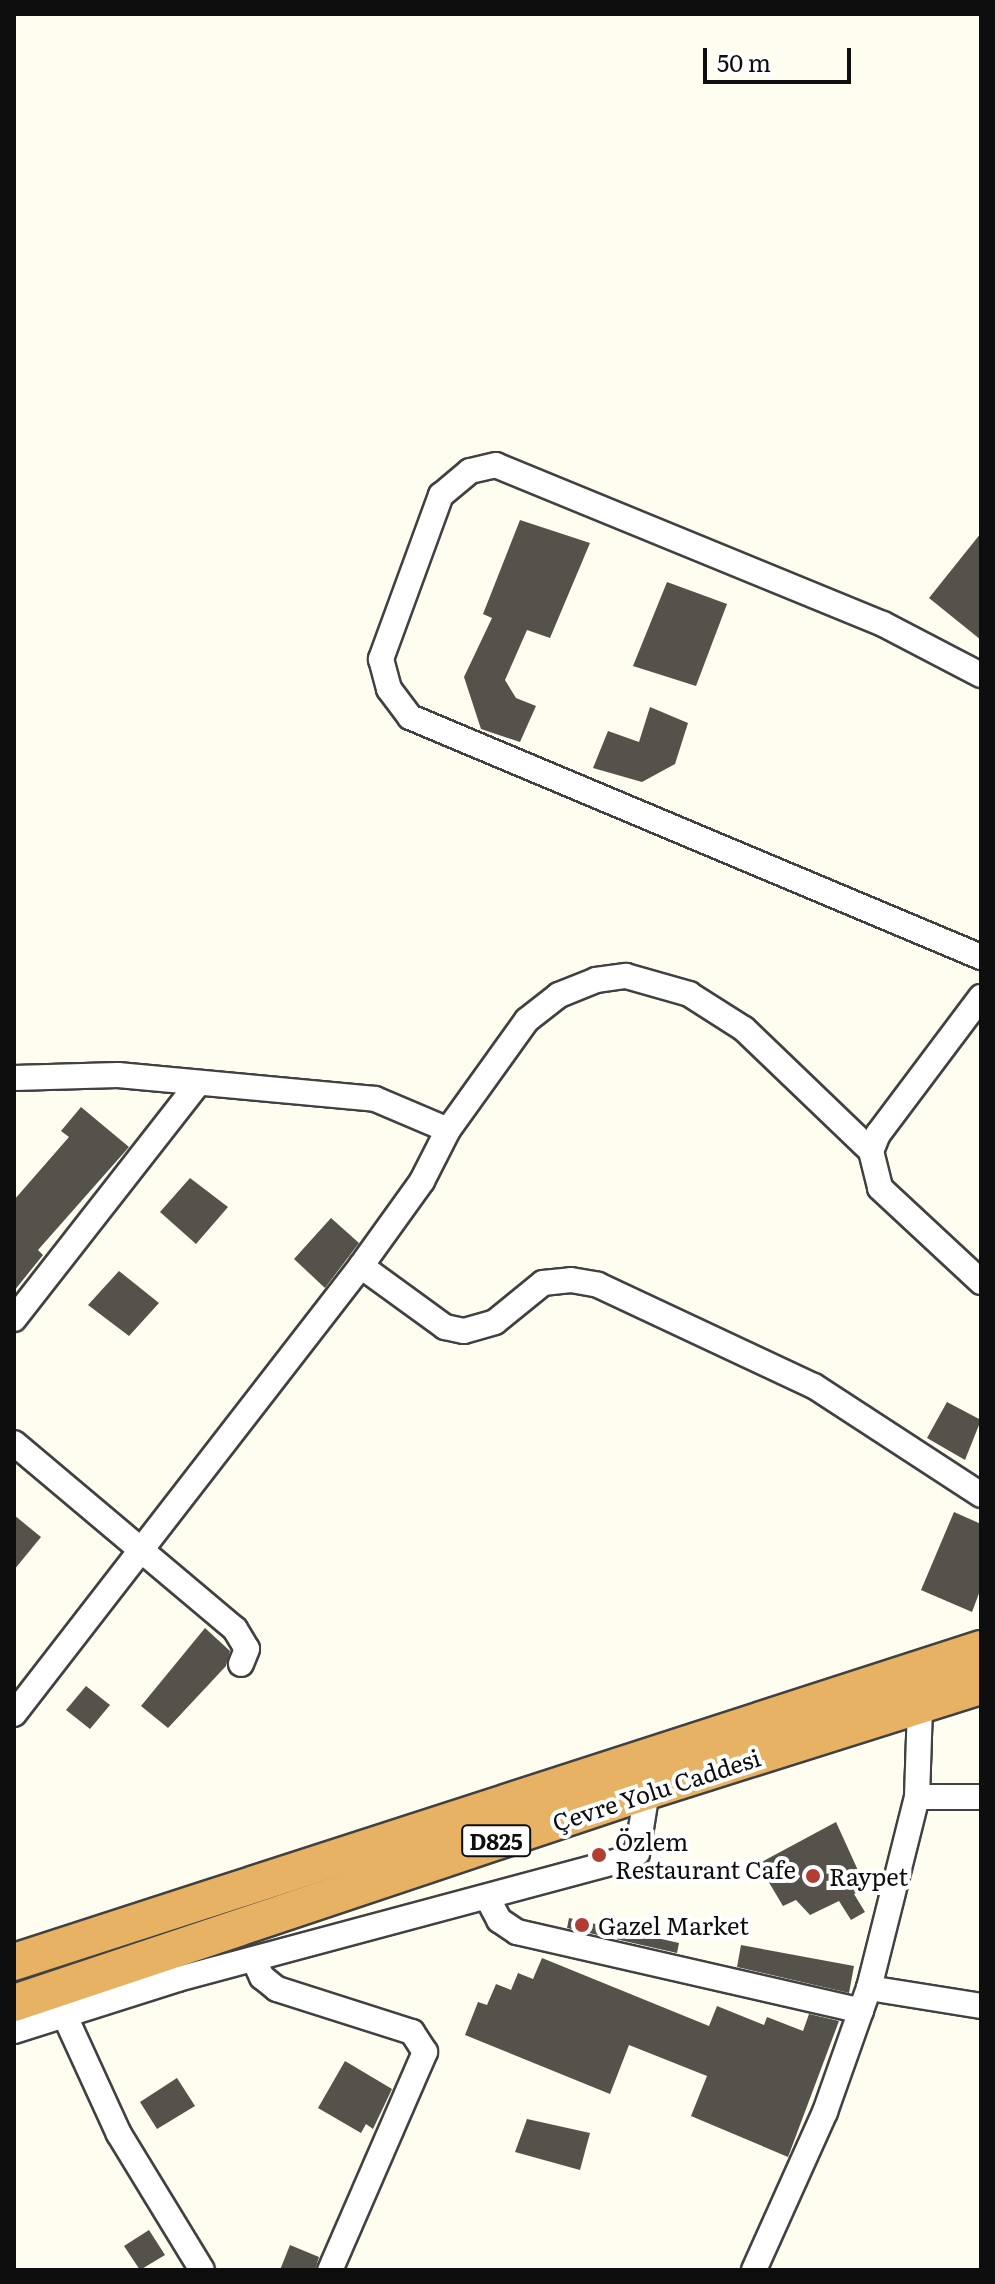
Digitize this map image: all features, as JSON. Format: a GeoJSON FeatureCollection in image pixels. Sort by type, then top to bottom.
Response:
{"type":"FeatureCollection","features":[{"type":"Feature","properties":{"kind":"highway","name":"Çevre Yolu Caddesi"},"geometry":{"type":"LineString","coordinates":[[14,1962],[981,1649]]}},
{"type":"Feature","properties":{"kind":"highway","name":"Çevre Yolu Caddesi"},"geometry":{"type":"LineString","coordinates":[[14,2003],[647,1791],[981,1686]]}},
{"type":"Feature","properties":{"kind":"street"},"geometry":{"type":"LineString","coordinates":[[981,675],[883,624],[496,465],[470,471],[441,495],[381,659],[389,689],[410,717],[981,957]]}},
{"type":"Feature","properties":{"kind":"street"},"geometry":{"type":"LineString","coordinates":[[14,1714],[361,1266],[422,1181],[448,1130],[542,1007],[577,986],[637,976],[689,994],[729,1017],[871,1151]]}},
{"type":"Feature","properties":{"kind":"street"},"geometry":{"type":"LineString","coordinates":[[981,997],[975,1023],[878,1134],[871,1151],[871,1169],[880,1188],[981,1282]]}},
{"type":"Feature","properties":{"kind":"street"},"geometry":{"type":"LineString","coordinates":[[14,1078],[118,1075],[196,1086],[375,1099],[448,1130]]}},
{"type":"Feature","properties":{"kind":"street"},"geometry":{"type":"LineString","coordinates":[[14,1319],[196,1086]]}},
{"type":"Feature","properties":{"kind":"street"},"geometry":{"type":"LineString","coordinates":[[361,1266],[445,1327],[464,1331],[495,1322],[543,1283],[571,1280],[598,1285],[814,1386],[981,1495]]}},
{"type":"Feature","properties":{"kind":"street"},"geometry":{"type":"LineString","coordinates":[[14,1443],[235,1629],[247,1649],[241,1664]]}},
{"type":"Feature","properties":{"kind":"street"},"geometry":{"type":"LineString","coordinates":[[754,2270],[825,2112],[865,2000],[917,1797],[920,1705]]}},
{"type":"Feature","properties":{"kind":"street"},"geometry":{"type":"LineString","coordinates":[[14,2031],[254,1960],[579,1875],[637,1853],[647,1791]]}},
{"type":"Feature","properties":{"kind":"street"},"geometry":{"type":"LineString","coordinates":[[917,1797],[981,1797]]}},
{"type":"Feature","properties":{"kind":"street"},"geometry":{"type":"LineString","coordinates":[[488,1899],[499,1920],[517,1932],[865,2000],[981,2006]]}},
{"type":"Feature","properties":{"kind":"street"},"geometry":{"type":"LineString","coordinates":[[254,1960],[262,1977],[277,1989],[412,2032],[425,2052],[330,2270]]}},
{"type":"Feature","properties":{"kind":"street"},"geometry":{"type":"LineString","coordinates":[[64,2014],[119,2134],[202,2270]]}},
{"type":"Feature","properties":{"kind":"building"},"geometry":{"type":"Polygon","coordinates":[[[520,520],[590,543],[550,638],[527,630],[505,680],[516,698],[536,706],[520,742],[481,729],[464,677],[492,618],[483,614],[520,520]]]}},
{"type":"Feature","properties":{"kind":"building"},"geometry":{"type":"Polygon","coordinates":[[[981,533],[981,640],[929,598],[981,533]]]}},
{"type":"Feature","properties":{"kind":"building"},"geometry":{"type":"Polygon","coordinates":[[[667,582],[727,604],[696,686],[633,666],[667,582]]]}},
{"type":"Feature","properties":{"kind":"building"},"geometry":{"type":"Polygon","coordinates":[[[650,707],[688,723],[675,764],[642,782],[593,768],[608,731],[639,742],[650,707]]]}},
{"type":"Feature","properties":{"kind":"building"},"geometry":{"type":"Polygon","coordinates":[[[81,1107],[129,1147],[38,1250],[43,1255],[14,1291],[14,1200],[69,1137],[61,1131],[81,1107]]]}},
{"type":"Feature","properties":{"kind":"building"},"geometry":{"type":"Polygon","coordinates":[[[190,1178],[228,1207],[196,1244],[160,1212],[190,1178]]]}},
{"type":"Feature","properties":{"kind":"building"},"geometry":{"type":"Polygon","coordinates":[[[331,1218],[359,1243],[325,1288],[294,1259],[331,1218]]]}},
{"type":"Feature","properties":{"kind":"building"},"geometry":{"type":"Polygon","coordinates":[[[119,1271],[159,1303],[129,1336],[88,1305],[119,1271]]]}},
{"type":"Feature","properties":{"kind":"building"},"geometry":{"type":"Polygon","coordinates":[[[947,1402],[981,1420],[965,1460],[927,1438],[947,1402]]]}},
{"type":"Feature","properties":{"kind":"building"},"geometry":{"type":"Polygon","coordinates":[[[954,1512],[981,1524],[981,1588],[972,1612],[921,1590],[954,1512]]]}},
{"type":"Feature","properties":{"kind":"building"},"geometry":{"type":"Polygon","coordinates":[[[14,1515],[41,1537],[14,1570],[14,1515]]]}},
{"type":"Feature","properties":{"kind":"building"},"geometry":{"type":"Polygon","coordinates":[[[205,1628],[230,1651],[226,1666],[168,1728],[141,1706],[205,1628]]]}},
{"type":"Feature","properties":{"kind":"building"},"geometry":{"type":"Polygon","coordinates":[[[86,1686],[110,1705],[90,1729],[66,1710],[86,1686]]]}},
{"type":"Feature","properties":{"kind":"building","name":"Raypet"},"geometry":{"type":"Polygon","coordinates":[[[836,1822],[866,1888],[854,1894],[865,1912],[851,1920],[839,1901],[810,1915],[796,1900],[783,1906],[758,1864],[836,1822]]]}},
{"type":"Feature","properties":{"kind":"building"},"geometry":{"type":"Polygon","coordinates":[[[569,1918],[679,1943],[677,1953],[567,1928],[569,1918]]]}},
{"type":"Feature","properties":{"kind":"building"},"geometry":{"type":"Polygon","coordinates":[[[741,1945],[854,1966],[849,1993],[737,1967],[741,1945]]]}},
{"type":"Feature","properties":{"kind":"building"},"geometry":{"type":"Polygon","coordinates":[[[542,1958],[709,2026],[717,2006],[764,2025],[767,2017],[803,2031],[809,2014],[839,2021],[788,2157],[691,2116],[707,2076],[629,2045],[610,2094],[465,2035],[478,2002],[487,2005],[496,1984],[511,1990],[518,1973],[533,1979],[542,1958]]]}},
{"type":"Feature","properties":{"kind":"building"},"geometry":{"type":"Polygon","coordinates":[[[345,2061],[392,2089],[373,2129],[366,2124],[361,2133],[318,2108],[345,2061]]]}},
{"type":"Feature","properties":{"kind":"building"},"geometry":{"type":"Polygon","coordinates":[[[177,2078],[195,2106],[157,2129],[140,2102],[177,2078]]]}},
{"type":"Feature","properties":{"kind":"building"},"geometry":{"type":"Polygon","coordinates":[[[527,2119],[590,2133],[580,2170],[515,2152],[527,2119]]]}},
{"type":"Feature","properties":{"kind":"building"},"geometry":{"type":"Polygon","coordinates":[[[149,2230],[165,2255],[140,2270],[124,2246],[149,2230]]]}},
{"type":"Feature","properties":{"kind":"building"},"geometry":{"type":"Polygon","coordinates":[[[290,2245],[319,2257],[315,2270],[280,2270],[290,2245]]]}},
{"type":"Feature","properties":{"kind":"place","name":"Özlem Restaurant Cafe"},"geometry":{"type":"Point","coordinates":[599,1855]}},
{"type":"Feature","properties":{"kind":"place","name":"Raypet"},"geometry":{"type":"Point","coordinates":[813,1876]}},
{"type":"Feature","properties":{"kind":"place","name":"Gazel Market"},"geometry":{"type":"Point","coordinates":[582,1925]}}]}
